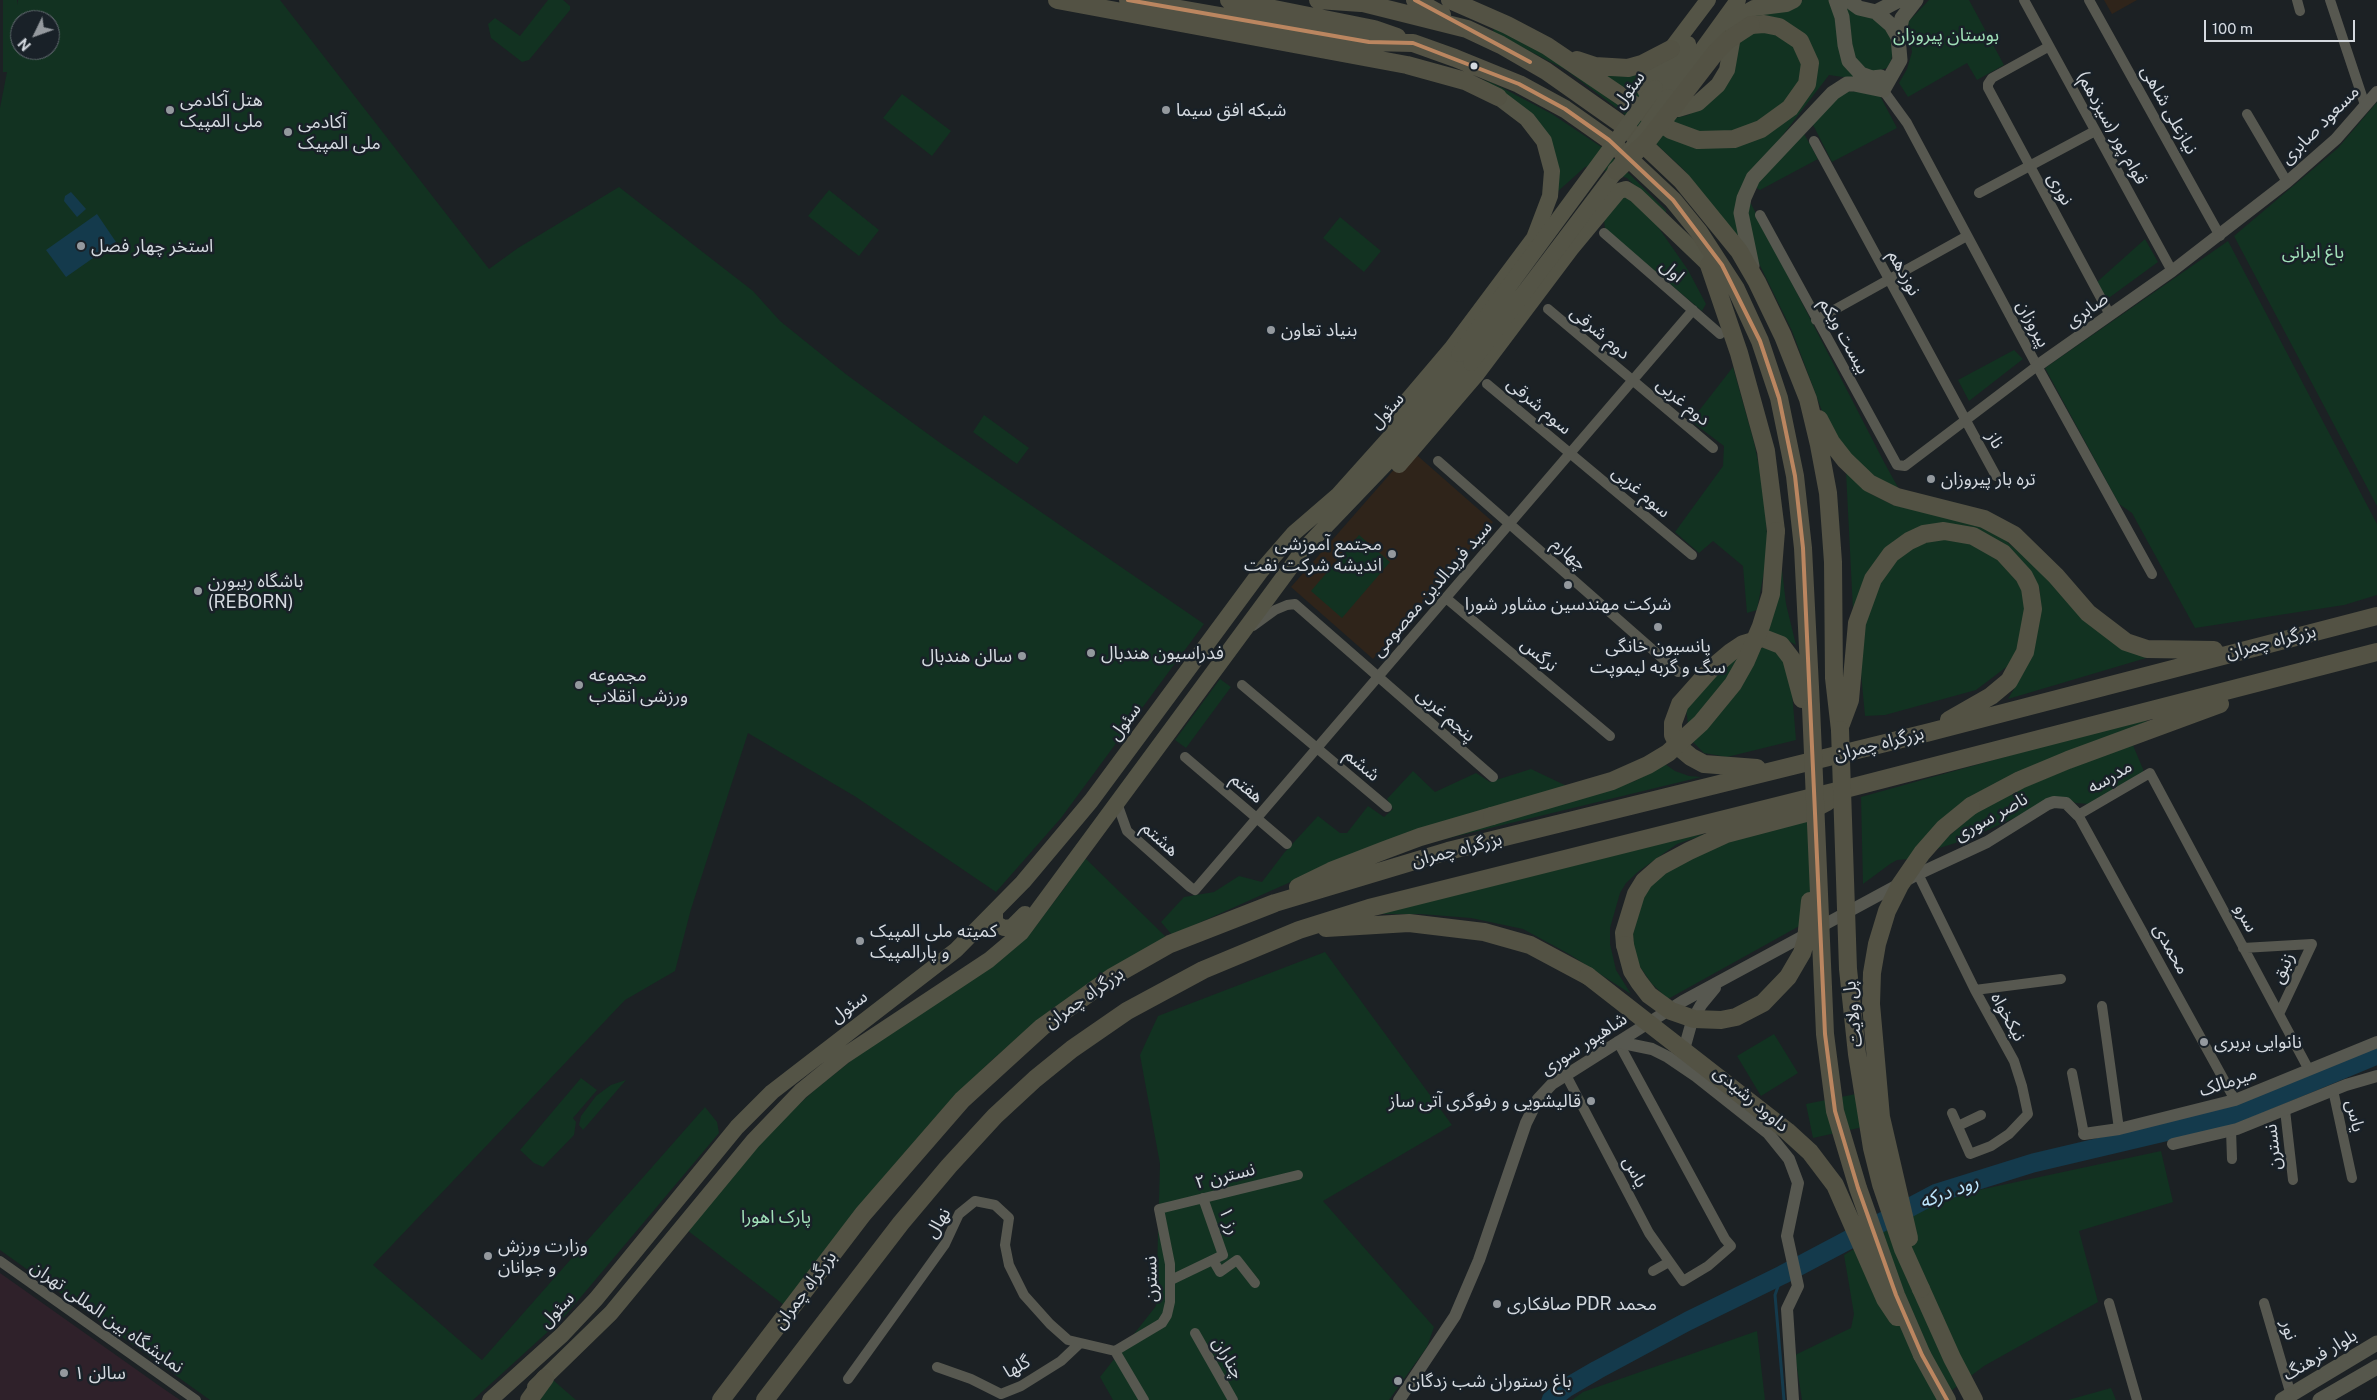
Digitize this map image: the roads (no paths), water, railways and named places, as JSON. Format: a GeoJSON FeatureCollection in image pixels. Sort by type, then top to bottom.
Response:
{"type":"FeatureCollection","features":[{"type":"Feature","properties":{"kind":"highway"},"geometry":{"type":"LineString","coordinates":[[1057,0],[1407,65],[1465,81],[1498,97]]}},
{"type":"Feature","properties":{"kind":"highway"},"geometry":{"type":"LineString","coordinates":[[1128,0],[1369,42],[1413,43]]}},
{"type":"Feature","properties":{"kind":"highway"},"geometry":{"type":"LineString","coordinates":[[1229,0],[1374,29],[1500,76],[1565,109],[1609,140],[1673,200],[1722,265],[1751,322]]}},
{"type":"Feature","properties":{"kind":"highway"},"geometry":{"type":"LineString","coordinates":[[1318,0],[1356,1],[1466,29]]}},
{"type":"Feature","properties":{"kind":"highway"},"geometry":{"type":"LineString","coordinates":[[1415,0],[1546,71],[1624,126],[1682,181],[1739,251],[1757,282],[1783,336],[1808,399],[1832,442],[1845,460],[1869,483],[1897,497],[1984,519],[2014,535],[2056,576],[2088,613],[2126,642],[2147,649],[2242,650]]}},
{"type":"Feature","properties":{"kind":"highway"},"geometry":{"type":"LineString","coordinates":[[1450,0],[1587,64],[1612,68],[1642,64],[1671,50]]}},
{"type":"Feature","properties":{"kind":"highway"},"geometry":{"type":"LineString","coordinates":[[1547,46],[1671,130],[1698,140],[1723,141],[1747,135],[1776,120],[1801,95],[1809,74],[1810,63],[1807,53],[1794,34],[1779,27],[1764,24],[1751,25],[1728,40],[1716,52],[1648,139],[1616,171]]}},
{"type":"Feature","properties":{"kind":"highway"},"geometry":{"type":"LineString","coordinates":[[1673,200],[1709,265],[1751,322]]}},
{"type":"Feature","properties":{"kind":"highway"},"geometry":{"type":"LineString","coordinates":[[1276,903],[1305,883],[1331,871],[1420,837],[1612,780],[1648,765],[1668,753],[1701,723],[1733,684],[1746,661],[1761,626],[1771,594],[1776,530],[1766,451],[1739,353],[1709,265]]}},
{"type":"Feature","properties":{"kind":"highway","name":"پل ولایت"},"geometry":{"type":"LineString","coordinates":[[1751,322],[1760,341],[1779,398],[1795,476],[1803,548],[1825,1034],[1835,1111],[1858,1188],[1896,1295],[1922,1356]]}},
{"type":"Feature","properties":{"kind":"highway","name":"پل ولایت"},"geometry":{"type":"LineString","coordinates":[[1808,399],[1828,494],[1834,562],[1834,678],[1840,730],[1848,969],[1857,1054],[1872,1148],[1881,1184],[1903,1249],[1921,1289]]}},
{"type":"Feature","properties":{"kind":"highway"},"geometry":{"type":"LineString","coordinates":[[1840,730],[1850,700],[1857,623],[1876,574],[1891,554],[1909,541],[1935,532],[1953,531],[1984,541],[2010,559],[2030,588],[2033,604],[2032,619],[2025,652],[2009,681],[1991,696],[1930,732]]}},
{"type":"Feature","properties":{"kind":"highway","name":"بزرگراه چمران"},"geometry":{"type":"LineString","coordinates":[[721,1400],[863,1214],[897,1172],[962,1100],[1011,1053],[1042,1027],[1136,963],[1170,944],[1276,903],[1448,852],[1930,732],[2377,616]]}},
{"type":"Feature","properties":{"kind":"highway"},"geometry":{"type":"LineString","coordinates":[[1778,770],[1704,764],[1691,757],[1679,747],[1673,735],[1673,723],[1680,704],[1712,668],[1731,652],[1743,644],[1763,638],[1781,645],[1797,672],[1812,746]]}},
{"type":"Feature","properties":{"kind":"highway","name":"بزرگراه چمران"},"geometry":{"type":"LineString","coordinates":[[765,1400],[919,1202],[996,1116],[1072,1049],[1127,1011],[1203,970],[1298,930],[1369,908],[1494,875],[1853,788],[2377,652]]}},
{"type":"Feature","properties":{"kind":"highway"},"geometry":{"type":"LineString","coordinates":[[1974,1400],[1952,1358],[1921,1289],[1881,1118],[1871,1012],[1872,973],[1877,944],[1887,911],[1900,885],[1922,853],[1944,828],[1971,806],[2020,780],[2243,695],[2270,681]]}},
{"type":"Feature","properties":{"kind":"highway"},"geometry":{"type":"LineString","coordinates":[[1815,836],[1806,940],[1802,953],[1779,988],[1763,1003],[1751,1010],[1721,1020],[1694,1019],[1671,1011],[1649,995],[1632,971],[1625,945],[1626,926],[1636,894],[1644,881],[1661,866],[1688,850],[1726,834],[1806,813],[1853,788]]}},
{"type":"Feature","properties":{"kind":"highway"},"geometry":{"type":"LineString","coordinates":[[1298,930],[1409,923],[1484,932],[1530,945],[1588,976],[1787,1131],[1810,1152],[1835,1186],[1885,1299],[1922,1356],[1946,1400]]}},
{"type":"Feature","properties":{"kind":"highway"},"geometry":{"type":"LineString","coordinates":[[529,1400],[545,1378]]}},
{"type":"Feature","properties":{"kind":"main road"},"geometry":{"type":"LineString","coordinates":[[1708,0],[1671,50],[1648,74],[1644,88],[1654,101],[1668,109],[1689,107],[1698,103],[1718,85],[1727,70],[1732,33],[1735,25],[1745,13],[1760,7],[1786,4],[1794,0]]}},
{"type":"Feature","properties":{"kind":"main road","name":"سئول"},"geometry":{"type":"LineString","coordinates":[[490,1400],[562,1335],[596,1299],[737,1127],[772,1092],[930,972],[960,946],[1023,882],[1083,811],[1261,571],[1294,533],[1338,495],[1424,399],[1465,359],[1616,171],[1662,92],[1721,0]]}},
{"type":"Feature","properties":{"kind":"main road","name":"سئول"},"geometry":{"type":"LineString","coordinates":[[520,1400],[611,1313],[752,1141],[801,1091],[844,1056],[1007,946],[1036,914],[1304,548],[1394,455],[1662,92],[1738,0]]}},
{"type":"Feature","properties":{"kind":"main road"},"geometry":{"type":"LineString","coordinates":[[1836,0],[1842,17],[1845,45],[1850,61],[1861,74],[1872,78],[1891,76]]}},
{"type":"Feature","properties":{"kind":"main road"},"geometry":{"type":"LineString","coordinates":[[1848,0],[1859,8],[1876,12],[1891,25],[1898,37]]}},
{"type":"Feature","properties":{"kind":"main road"},"geometry":{"type":"LineString","coordinates":[[1876,12],[1899,0]]}},
{"type":"Feature","properties":{"kind":"main road"},"geometry":{"type":"LineString","coordinates":[[1757,282],[1746,244],[1741,213],[1749,186],[1764,164],[1833,93],[1847,84],[1883,90],[1900,60],[1898,37],[1902,18],[1916,0]]}},
{"type":"Feature","properties":{"kind":"main road"},"geometry":{"type":"LineString","coordinates":[[1498,97],[1512,106],[1536,129],[1548,155],[1553,183],[1534,238]]}},
{"type":"Feature","properties":{"kind":"main road"},"geometry":{"type":"LineString","coordinates":[[1294,533],[1451,349],[1581,176],[1588,173],[1596,173],[1606,181],[1606,189],[1571,249]]}},
{"type":"Feature","properties":{"kind":"main road"},"geometry":{"type":"LineString","coordinates":[[1304,548],[1348,518],[1419,444],[1477,374],[1571,249],[1619,191],[1626,189],[1648,205],[1709,265]]}},
{"type":"Feature","properties":{"kind":"main road"},"geometry":{"type":"LineString","coordinates":[[995,911],[993,918],[997,926],[1004,928],[1012,927],[1042,892],[1060,881]]}},
{"type":"Feature","properties":{"kind":"main road","name":"بلوار فرهنگ"},"geometry":{"type":"LineString","coordinates":[[2286,1397],[2377,1343]]}},
{"type":"Feature","properties":{"kind":"main road"},"geometry":{"type":"LineString","coordinates":[[2320,1400],[2376,1367]]}},
{"type":"Feature","properties":{"kind":"street","name":"قوام پور (سیزدهم)"},"geometry":{"type":"LineString","coordinates":[[2024,0],[2172,271]]}},
{"type":"Feature","properties":{"kind":"street","name":"نیازعلی شاهی"},"geometry":{"type":"LineString","coordinates":[[2089,0],[2220,236]]}},
{"type":"Feature","properties":{"kind":"street"},"geometry":{"type":"LineString","coordinates":[[2297,0],[2300,12]]}},
{"type":"Feature","properties":{"kind":"street"},"geometry":{"type":"LineString","coordinates":[[2330,0],[2366,105]]}},
{"type":"Feature","properties":{"kind":"street","name":"نوری"},"geometry":{"type":"LineString","coordinates":[[2048,47],[1992,78],[1989,81],[1988,88],[2028,166],[2110,315]]}},
{"type":"Feature","properties":{"kind":"street","name":"پیروزان"},"geometry":{"type":"LineString","coordinates":[[1883,90],[1907,123],[2037,366],[2152,574]]}},
{"type":"Feature","properties":{"kind":"street","name":"مسعود صابری"},"geometry":{"type":"LineString","coordinates":[[2288,182],[2336,139],[2377,92]]}},
{"type":"Feature","properties":{"kind":"street"},"geometry":{"type":"LineString","coordinates":[[2247,114],[2288,182]]}},
{"type":"Feature","properties":{"kind":"street"},"geometry":{"type":"LineString","coordinates":[[1978,193],[2095,131]]}},
{"type":"Feature","properties":{"kind":"street","name":"نوزدهم"},"geometry":{"type":"LineString","coordinates":[[1814,141],[1965,420]]}},
{"type":"Feature","properties":{"kind":"street","name":"صابری"},"geometry":{"type":"LineString","coordinates":[[1905,466],[2037,366],[2220,236],[2288,182]]}},
{"type":"Feature","properties":{"kind":"street","name":"بیست ویکم"},"geometry":{"type":"LineString","coordinates":[[1760,215],[1897,465],[1905,466]]}},
{"type":"Feature","properties":{"kind":"street","name":"اول"},"geometry":{"type":"LineString","coordinates":[[1604,234],[1720,334]]}},
{"type":"Feature","properties":{"kind":"street"},"geometry":{"type":"LineString","coordinates":[[1816,320],[1967,236]]}},
{"type":"Feature","properties":{"kind":"street","name":"دوم شرقی"},"geometry":{"type":"LineString","coordinates":[[1548,309],[1632,380]]}},
{"type":"Feature","properties":{"kind":"street","name":"سید فریدالدین معصومی"},"geometry":{"type":"LineString","coordinates":[[1195,890],[1692,310]]}},
{"type":"Feature","properties":{"kind":"street","name":"دوم غربی"},"geometry":{"type":"LineString","coordinates":[[1632,380],[1713,448]]}},
{"type":"Feature","properties":{"kind":"street","name":"سوم شرقی"},"geometry":{"type":"LineString","coordinates":[[1487,384],[1570,453]]}},
{"type":"Feature","properties":{"kind":"street","name":"ناز"},"geometry":{"type":"LineString","coordinates":[[1965,420],[1996,476]]}},
{"type":"Feature","properties":{"kind":"street","name":"سوم غربی"},"geometry":{"type":"LineString","coordinates":[[1570,453],[1692,555]]}},
{"type":"Feature","properties":{"kind":"street","name":"چهارم"},"geometry":{"type":"LineString","coordinates":[[1438,461],[1678,672]]}},
{"type":"Feature","properties":{"kind":"street","name":"نرگس"},"geometry":{"type":"LineString","coordinates":[[1446,598],[1610,736]]}},
{"type":"Feature","properties":{"kind":"street","name":"پنجم غربی"},"geometry":{"type":"LineString","coordinates":[[1239,637],[1275,610],[1295,604],[1493,777]]}},
{"type":"Feature","properties":{"kind":"street","name":"ششم"},"geometry":{"type":"LineString","coordinates":[[1242,685],[1387,807]]}},
{"type":"Feature","properties":{"kind":"street","name":"هفتم"},"geometry":{"type":"LineString","coordinates":[[1185,757],[1287,844]]}},
{"type":"Feature","properties":{"kind":"street","name":"مدرسه"},"geometry":{"type":"LineString","coordinates":[[2078,815],[2150,773],[2156,782]]}},
{"type":"Feature","properties":{"kind":"street","name":"سرو"},"geometry":{"type":"LineString","coordinates":[[2156,782],[2309,1070]]}},
{"type":"Feature","properties":{"kind":"street","name":"هشتم"},"geometry":{"type":"LineString","coordinates":[[1117,802],[1127,831],[1195,890]]}},
{"type":"Feature","properties":{"kind":"street","name":"ناصر سوری"},"geometry":{"type":"LineString","coordinates":[[1918,874],[1987,842],[2054,802],[2066,803],[2078,815]]}},
{"type":"Feature","properties":{"kind":"street","name":"محمدی"},"geometry":{"type":"LineString","coordinates":[[2078,815],[2235,1100]]}},
{"type":"Feature","properties":{"kind":"street","name":"شاهپور سوری"},"geometry":{"type":"LineString","coordinates":[[1399,1400],[1455,1316],[1479,1260],[1526,1123],[1538,1099],[1552,1084],[1683,1001],[1918,874]]}},
{"type":"Feature","properties":{"kind":"street","name":"نیکخواه"},"geometry":{"type":"LineString","coordinates":[[1918,874],[1975,990],[2014,1061],[2028,1114],[2009,1134],[1991,1146],[1970,1154],[1958,1126]]}},
{"type":"Feature","properties":{"kind":"street","name":"زنبق"},"geometry":{"type":"LineString","coordinates":[[2244,948],[2312,944],[2279,1014]]}},
{"type":"Feature","properties":{"kind":"street"},"geometry":{"type":"LineString","coordinates":[[1975,990],[2061,979]]}},
{"type":"Feature","properties":{"kind":"street"},"geometry":{"type":"LineString","coordinates":[[1696,1076],[1688,1061],[1685,1046],[1695,1013],[1720,982]]}},
{"type":"Feature","properties":{"kind":"street"},"geometry":{"type":"LineString","coordinates":[[1683,1001],[1694,1002],[1695,1013]]}},
{"type":"Feature","properties":{"kind":"street"},"geometry":{"type":"LineString","coordinates":[[2102,1006],[2119,1129]]}},
{"type":"Feature","properties":{"kind":"street"},"geometry":{"type":"LineString","coordinates":[[1666,1011],[1665,1024],[1674,1045],[1682,1060],[1696,1076]]}},
{"type":"Feature","properties":{"kind":"street","name":"داوود رشیدی"},"geometry":{"type":"LineString","coordinates":[[1618,1042],[1652,1050],[1668,1057],[1696,1076],[1768,1133],[1784,1150],[1789,1159],[1798,1183],[1787,1236],[1798,1286],[1787,1309],[1793,1400]]}},
{"type":"Feature","properties":{"kind":"street","name":"یاس"},"geometry":{"type":"LineString","coordinates":[[1566,1075],[1649,1232],[1683,1281],[1708,1266],[1731,1246],[1725,1239],[1618,1042]]}},
{"type":"Feature","properties":{"kind":"street","name":"میرمالک"},"geometry":{"type":"LineString","coordinates":[[2084,1134],[2119,1129],[2235,1100],[2377,1042]]}},
{"type":"Feature","properties":{"kind":"street"},"geometry":{"type":"LineString","coordinates":[[2072,1073],[2084,1134]]}},
{"type":"Feature","properties":{"kind":"street"},"geometry":{"type":"LineString","coordinates":[[2173,1144],[2231,1130],[2333,1090],[2377,1076]]}},
{"type":"Feature","properties":{"kind":"street","name":"یاس"},"geometry":{"type":"LineString","coordinates":[[2333,1090],[2352,1178]]}},
{"type":"Feature","properties":{"kind":"street","name":"نسترن"},"geometry":{"type":"LineString","coordinates":[[2285,1110],[2293,1180]]}},
{"type":"Feature","properties":{"kind":"street"},"geometry":{"type":"LineString","coordinates":[[1952,1113],[1958,1126],[1981,1115]]}},
{"type":"Feature","properties":{"kind":"street"},"geometry":{"type":"LineString","coordinates":[[2231,1130],[2232,1159]]}},
{"type":"Feature","properties":{"kind":"street","name":"نسترن ۲"},"geometry":{"type":"LineString","coordinates":[[1159,1209],[1298,1175]]}},
{"type":"Feature","properties":{"kind":"street","name":"رز ۱"},"geometry":{"type":"LineString","coordinates":[[1203,1198],[1223,1255],[1213,1260]]}},
{"type":"Feature","properties":{"kind":"street","name":"نهال"},"geometry":{"type":"LineString","coordinates":[[848,1380],[945,1244],[959,1214],[975,1201],[995,1206],[1009,1218],[1004,1246],[1009,1266],[1024,1295],[1068,1340],[1115,1351]]}},
{"type":"Feature","properties":{"kind":"street","name":"نسترن"},"geometry":{"type":"LineString","coordinates":[[1115,1351],[1162,1323],[1170,1302],[1170,1264],[1159,1209]]}},
{"type":"Feature","properties":{"kind":"street"},"geometry":{"type":"LineString","coordinates":[[1171,1280],[1213,1260],[1220,1272],[1237,1260],[1255,1283]]}},
{"type":"Feature","properties":{"kind":"street","name":"نمایشگاه بین المللی تهران"},"geometry":{"type":"LineString","coordinates":[[0,1261],[196,1400]]}},
{"type":"Feature","properties":{"kind":"street"},"geometry":{"type":"LineString","coordinates":[[1653,1271],[1669,1262]]}},
{"type":"Feature","properties":{"kind":"street"},"geometry":{"type":"LineString","coordinates":[[2109,1303],[2137,1400]]}},
{"type":"Feature","properties":{"kind":"street","name":"نور"},"geometry":{"type":"LineString","coordinates":[[2264,1303],[2286,1397]]}},
{"type":"Feature","properties":{"kind":"street","name":"چناران"},"geometry":{"type":"LineString","coordinates":[[1195,1333],[1233,1400]]}},
{"type":"Feature","properties":{"kind":"street","name":"گلها"},"geometry":{"type":"LineString","coordinates":[[937,1367],[971,1379],[1002,1394],[1021,1386],[1061,1361],[1080,1343]]}},
{"type":"Feature","properties":{"kind":"street"},"geometry":{"type":"LineString","coordinates":[[1115,1351],[1144,1400]]}},
{"type":"Feature","properties":{"kind":"water"},"geometry":{"type":"Polygon","coordinates":[[[71,192],[86,209],[77,217],[64,201],[65,196],[71,192]]]}},
{"type":"Feature","properties":{"kind":"water","name":"استخر چهار فصل"},"geometry":{"type":"Polygon","coordinates":[[[97,214],[116,242],[66,277],[46,250],[97,214]]]}},
{"type":"Feature","properties":{"kind":"waterway","name":"رود درکه"},"geometry":{"type":"LineString","coordinates":[[1551,1400],[1566,1388],[1597,1370],[1688,1321],[1782,1275],[1937,1193],[2033,1163],[2228,1117],[2377,1055]]}},
{"type":"Feature","properties":{"kind":"waterway"},"geometry":{"type":"LineString","coordinates":[[1782,1275],[1775,1295],[1784,1400]]}},
{"type":"Feature","properties":{"kind":"place","name":"هتل آکادمی ملی المپیک"},"geometry":{"type":"Point","coordinates":[170,110]}},
{"type":"Feature","properties":{"kind":"place","name":"شبکه افق سیما"},"geometry":{"type":"Point","coordinates":[1166,110]}},
{"type":"Feature","properties":{"kind":"place","name":"آکادمی ملی المپیک"},"geometry":{"type":"Point","coordinates":[288,132]}},
{"type":"Feature","properties":{"kind":"place","name":"استخر چهار فصل"},"geometry":{"type":"Point","coordinates":[81,246]}},
{"type":"Feature","properties":{"kind":"place","name":"بنیاد تعاون"},"geometry":{"type":"Point","coordinates":[1271,330]}},
{"type":"Feature","properties":{"kind":"place","name":"تره بار پیروزان"},"geometry":{"type":"Point","coordinates":[1931,479]}},
{"type":"Feature","properties":{"kind":"place","name":"مجتمع آموزشی اندیشه شرکت نفت"},"geometry":{"type":"Point","coordinates":[1392,554]}},
{"type":"Feature","properties":{"kind":"place","name":"شرکت مهندسین مشاور شورا"},"geometry":{"type":"Point","coordinates":[1568,585]}},
{"type":"Feature","properties":{"kind":"place","name":"باشگاه ریبورن (REBORN)"},"geometry":{"type":"Point","coordinates":[198,591]}},
{"type":"Feature","properties":{"kind":"place","name":"پانسیون خانگی سگ و گربه لیموپت"},"geometry":{"type":"Point","coordinates":[1658,627]}},
{"type":"Feature","properties":{"kind":"place","name":"فدراسیون هندبال"},"geometry":{"type":"Point","coordinates":[1091,653]}},
{"type":"Feature","properties":{"kind":"place","name":"سالن هندبال"},"geometry":{"type":"Point","coordinates":[1022,656]}},
{"type":"Feature","properties":{"kind":"place","name":"مجموعه ورزشی انقلاب"},"geometry":{"type":"Point","coordinates":[579,685]}},
{"type":"Feature","properties":{"kind":"place","name":"کمیته ملی المپیک و پارالمپیک"},"geometry":{"type":"Point","coordinates":[860,941]}},
{"type":"Feature","properties":{"kind":"place","name":"نانوایی بربری"},"geometry":{"type":"Point","coordinates":[2204,1042]}},
{"type":"Feature","properties":{"kind":"place","name":"قالیشویی و رفوگری آتی ساز"},"geometry":{"type":"Point","coordinates":[1591,1101]}},
{"type":"Feature","properties":{"kind":"place","name":"وزارت ورزش و جوانان"},"geometry":{"type":"Point","coordinates":[488,1256]}},
{"type":"Feature","properties":{"kind":"place","name":"صافکاری PDR محمد"},"geometry":{"type":"Point","coordinates":[1497,1304]}},
{"type":"Feature","properties":{"kind":"place","name":"سالن ۱"},"geometry":{"type":"Point","coordinates":[64,1373]}},
{"type":"Feature","properties":{"kind":"place","name":"باغ رستوران شب زدگان"},"geometry":{"type":"Point","coordinates":[1398,1381]}},
{"type":"Feature","properties":{"kind":"park label","name":"بوستان پیروزان"},"geometry":{"type":"Point","coordinates":[1946,35]}},
{"type":"Feature","properties":{"kind":"park label","name":"باغ ایرانی"},"geometry":{"type":"Point","coordinates":[2313,252]}},
{"type":"Feature","properties":{"kind":"park label","name":"پارک اهورا"},"geometry":{"type":"Point","coordinates":[776,1217]}}]}
